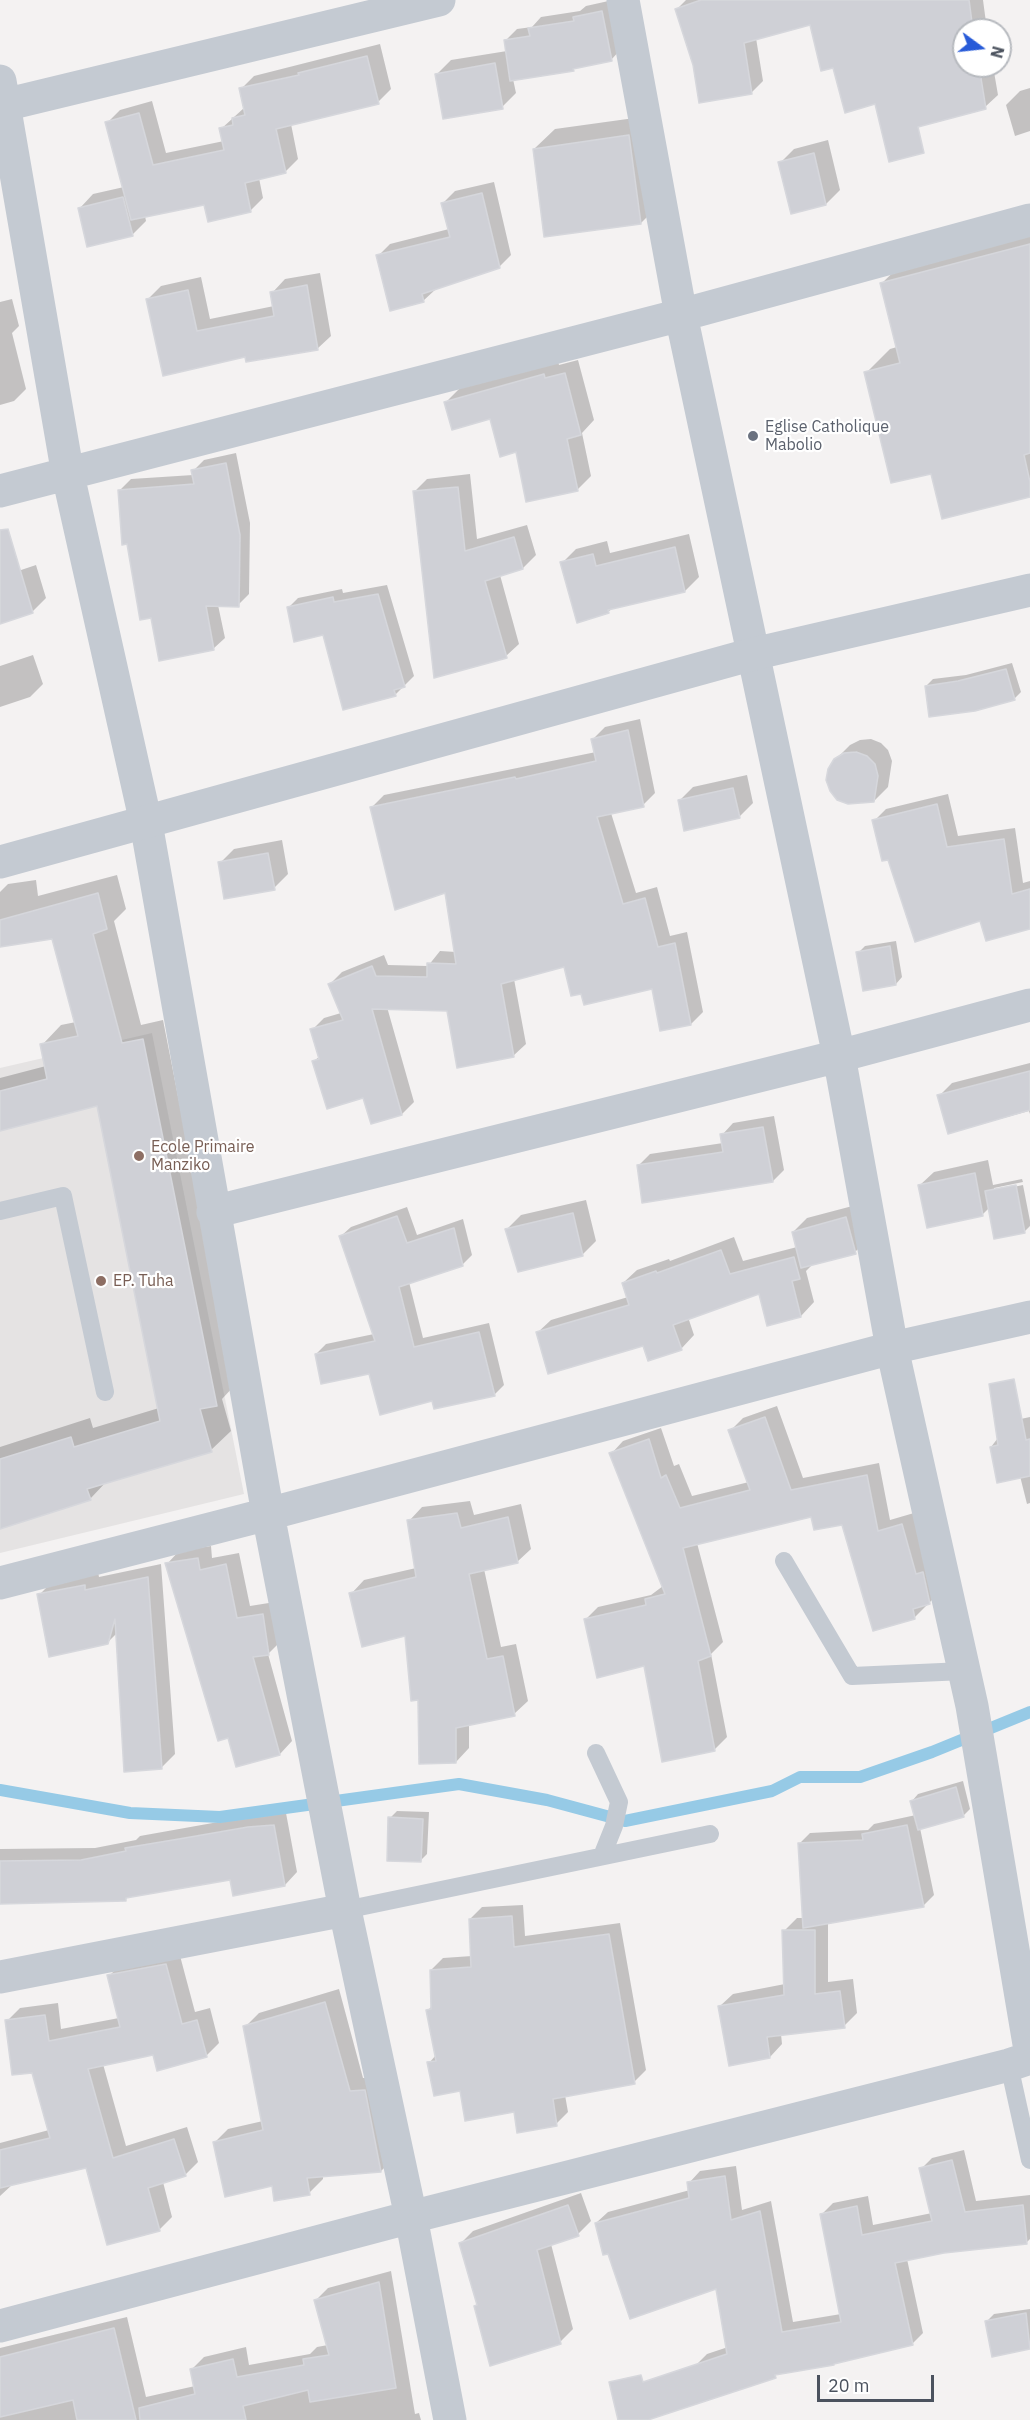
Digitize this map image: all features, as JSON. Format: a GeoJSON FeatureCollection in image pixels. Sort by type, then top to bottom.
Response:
{"type":"FeatureCollection","features":[{"type":"Feature","properties":{"kind":"street"},"geometry":{"type":"LineString","coordinates":[[439,0],[2,97],[68,475],[146,823],[268,1514],[345,1910],[411,2217],[450,2420]]}},
{"type":"Feature","properties":{"kind":"street"},"geometry":{"type":"LineString","coordinates":[[0,2326],[1023,2058],[981,1752],[892,1348],[839,1056],[681,315],[623,0]]}},
{"type":"Feature","properties":{"kind":"street"},"geometry":{"type":"LineString","coordinates":[[0,491],[681,315],[1030,220]]}},
{"type":"Feature","properties":{"kind":"street"},"geometry":{"type":"LineString","coordinates":[[0,862],[753,654],[1030,590]]}},
{"type":"Feature","properties":{"kind":"street"},"geometry":{"type":"LineString","coordinates":[[213,1212],[839,1056],[1030,1005]]}},
{"type":"Feature","properties":{"kind":"street"},"geometry":{"type":"LineString","coordinates":[[0,1583],[892,1348],[1030,1317]]}},
{"type":"Feature","properties":{"kind":"street"},"geometry":{"type":"LineString","coordinates":[[0,1977],[345,1910]]}},
{"type":"Feature","properties":{"kind":"lane"},"geometry":{"type":"LineString","coordinates":[[0,1211],[63,1196],[105,1392]]}},
{"type":"Feature","properties":{"kind":"lane"},"geometry":{"type":"LineString","coordinates":[[784,1561],[852,1676],[964,1671]]}},
{"type":"Feature","properties":{"kind":"lane"},"geometry":{"type":"LineString","coordinates":[[596,1753],[619,1802],[614,1826],[602,1856]]}},
{"type":"Feature","properties":{"kind":"lane"},"geometry":{"type":"LineString","coordinates":[[345,1910],[710,1834]]}},
{"type":"Feature","properties":{"kind":"lane"},"geometry":{"type":"LineString","coordinates":[[1023,2058],[1030,2160]]}},
{"type":"Feature","properties":{"kind":"shaded area","name":"EP. Tuha"},"geometry":{"type":"Polygon","coordinates":[[[152,1033],[244,1494],[0,1553],[0,1068],[152,1033]]]}},
{"type":"Feature","properties":{"kind":"building"},"geometry":{"type":"Polygon","coordinates":[[[701,0],[969,0],[971,18],[952,18],[952,78],[981,78],[986,109],[918,127],[924,153],[889,162],[875,104],[845,113],[833,68],[821,71],[810,25],[744,43],[752,94],[699,103],[693,65],[675,9],[701,0]]]}},
{"type":"Feature","properties":{"kind":"building"},"geometry":{"type":"Polygon","coordinates":[[[602,11],[612,61],[573,69],[574,71],[510,81],[504,40],[530,36],[528,28],[574,21],[573,17],[602,11]]]}},
{"type":"Feature","properties":{"kind":"building"},"geometry":{"type":"Polygon","coordinates":[[[367,56],[379,104],[276,129],[286,173],[245,183],[251,212],[208,222],[204,205],[131,220],[105,122],[139,113],[153,165],[224,150],[219,128],[233,125],[232,118],[245,115],[239,88],[299,75],[298,73],[367,56]]]}},
{"type":"Feature","properties":{"kind":"building"},"geometry":{"type":"Polygon","coordinates":[[[495,63],[503,109],[443,119],[435,74],[495,63]]]}},
{"type":"Feature","properties":{"kind":"building"},"geometry":{"type":"Polygon","coordinates":[[[629,135],[641,224],[544,237],[533,149],[629,135]]]}},
{"type":"Feature","properties":{"kind":"building"},"geometry":{"type":"Polygon","coordinates":[[[814,153],[826,205],[791,214],[778,162],[814,153]]]}},
{"type":"Feature","properties":{"kind":"building"},"geometry":{"type":"Polygon","coordinates":[[[482,193],[500,268],[422,294],[424,302],[390,311],[376,255],[450,237],[441,203],[482,193]]]}},
{"type":"Feature","properties":{"kind":"building"},"geometry":{"type":"Polygon","coordinates":[[[123,197],[133,236],[87,247],[78,208],[123,197]]]}},
{"type":"Feature","properties":{"kind":"building"},"geometry":{"type":"Polygon","coordinates":[[[1030,244],[1030,453],[1024,455],[1030,482],[1030,497],[942,519],[931,474],[891,483],[864,372],[900,363],[880,283],[1030,244]]]}},
{"type":"Feature","properties":{"kind":"building"},"geometry":{"type":"Polygon","coordinates":[[[307,285],[318,350],[246,362],[245,357],[163,376],[146,299],[188,290],[197,331],[274,316],[270,292],[307,285]]]}},
{"type":"Feature","properties":{"kind":"building"},"geometry":{"type":"Polygon","coordinates":[[[565,373],[581,435],[567,439],[578,491],[526,502],[516,452],[500,457],[490,419],[452,430],[444,402],[544,374],[545,378],[565,373]]]}},
{"type":"Feature","properties":{"kind":"building"},"geometry":{"type":"Polygon","coordinates":[[[226,463],[240,535],[239,607],[206,606],[214,650],[159,661],[151,618],[140,620],[127,544],[122,545],[118,490],[194,484],[191,470],[226,463]]]}},
{"type":"Feature","properties":{"kind":"building"},"geometry":{"type":"Polygon","coordinates":[[[458,487],[465,551],[514,537],[523,569],[485,581],[507,658],[434,678],[413,491],[458,487]]]}},
{"type":"Feature","properties":{"kind":"building"},"geometry":{"type":"Polygon","coordinates":[[[8,529],[33,613],[0,624],[0,530],[8,529]]]}},
{"type":"Feature","properties":{"kind":"building"},"geometry":{"type":"Polygon","coordinates":[[[675,547],[685,592],[608,610],[609,613],[577,623],[560,562],[593,554],[596,566],[675,547]]]}},
{"type":"Feature","properties":{"kind":"building"},"geometry":{"type":"Polygon","coordinates":[[[378,594],[405,687],[394,690],[396,696],[343,710],[323,635],[294,642],[287,607],[333,597],[334,602],[378,594]]]}},
{"type":"Feature","properties":{"kind":"building"},"geometry":{"type":"Polygon","coordinates":[[[1006,669],[1015,700],[975,711],[929,717],[925,686],[958,681],[1006,669]]]}},
{"type":"Feature","properties":{"kind":"building"},"geometry":{"type":"Polygon","coordinates":[[[628,730],[644,807],[597,817],[623,904],[645,898],[658,947],[675,943],[691,1025],[660,1031],[652,989],[584,1005],[581,994],[571,996],[564,967],[501,984],[514,1057],[457,1068],[447,1011],[372,1009],[402,1115],[371,1124],[363,1098],[327,1109],[312,1061],[319,1059],[310,1029],[343,1020],[328,984],[372,966],[376,976],[427,977],[427,963],[456,964],[445,893],[395,910],[370,807],[596,761],[591,739],[628,730]]]}},
{"type":"Feature","properties":{"kind":"building"},"geometry":{"type":"Polygon","coordinates":[[[856,752],[867,756],[875,764],[878,776],[874,802],[848,804],[837,800],[826,780],[828,769],[834,759],[844,753],[856,752]]]}},
{"type":"Feature","properties":{"kind":"building"},"geometry":{"type":"Polygon","coordinates":[[[733,788],[740,818],[684,831],[678,800],[733,788]]]}},
{"type":"Feature","properties":{"kind":"building"},"geometry":{"type":"Polygon","coordinates":[[[937,804],[947,847],[1004,839],[1012,894],[1030,889],[1030,929],[986,941],[980,921],[915,942],[888,860],[882,861],[872,820],[937,804]]]}},
{"type":"Feature","properties":{"kind":"building"},"geometry":{"type":"Polygon","coordinates":[[[268,853],[275,890],[224,899],[218,862],[268,853]]]}},
{"type":"Feature","properties":{"kind":"building"},"geometry":{"type":"Polygon","coordinates":[[[98,893],[107,929],[93,934],[122,1043],[143,1039],[217,1406],[200,1409],[212,1452],[87,1489],[91,1500],[0,1529],[0,1459],[71,1437],[74,1447],[160,1421],[97,1106],[0,1131],[0,1091],[47,1079],[40,1044],[78,1036],[52,939],[0,947],[0,920],[98,893]]]}},
{"type":"Feature","properties":{"kind":"building"},"geometry":{"type":"Polygon","coordinates":[[[890,946],[896,985],[863,991],[856,952],[890,946]]]}},
{"type":"Feature","properties":{"kind":"building"},"geometry":{"type":"Polygon","coordinates":[[[1030,1071],[1030,1110],[948,1134],[937,1095],[1030,1071]]]}},
{"type":"Feature","properties":{"kind":"building"},"geometry":{"type":"Polygon","coordinates":[[[763,1127],[773,1182],[642,1203],[637,1165],[723,1152],[720,1134],[763,1127]]]}},
{"type":"Feature","properties":{"kind":"building"},"geometry":{"type":"Polygon","coordinates":[[[975,1173],[983,1216],[927,1228],[918,1185],[975,1173]]]}},
{"type":"Feature","properties":{"kind":"building"},"geometry":{"type":"Polygon","coordinates":[[[1016,1185],[1025,1233],[994,1239],[985,1191],[1016,1185]]]}},
{"type":"Feature","properties":{"kind":"building"},"geometry":{"type":"Polygon","coordinates":[[[573,1213],[583,1256],[518,1272],[505,1229],[573,1213]]]}},
{"type":"Feature","properties":{"kind":"building"},"geometry":{"type":"Polygon","coordinates":[[[397,1216],[407,1243],[454,1228],[463,1266],[399,1287],[414,1347],[479,1332],[495,1396],[434,1409],[432,1401],[380,1415],[369,1374],[321,1384],[315,1354],[375,1341],[339,1236],[397,1216]]]}},
{"type":"Feature","properties":{"kind":"building"},"geometry":{"type":"Polygon","coordinates":[[[846,1217],[856,1254],[801,1268],[792,1232],[846,1217]]]}},
{"type":"Feature","properties":{"kind":"building"},"geometry":{"type":"Polygon","coordinates":[[[721,1250],[730,1274],[794,1257],[800,1279],[792,1281],[801,1317],[767,1326],[759,1294],[673,1325],[682,1350],[648,1361],[643,1346],[548,1374],[536,1332],[629,1305],[622,1283],[721,1250]]]}},
{"type":"Feature","properties":{"kind":"building"},"geometry":{"type":"Polygon","coordinates":[[[1014,1379],[1026,1440],[1030,1439],[1030,1476],[997,1483],[990,1447],[998,1445],[989,1384],[1014,1379]]]}},
{"type":"Feature","properties":{"kind":"building"},"geometry":{"type":"Polygon","coordinates":[[[765,1417],[791,1490],[867,1475],[878,1531],[902,1524],[916,1574],[923,1572],[930,1604],[913,1609],[915,1619],[873,1631],[842,1525],[814,1530],[811,1517],[683,1548],[711,1656],[698,1661],[715,1751],[662,1762],[644,1666],[597,1678],[584,1619],[646,1605],[645,1599],[665,1594],[609,1453],[649,1439],[661,1478],[666,1475],[680,1508],[750,1490],[728,1430],[765,1417]]]}},
{"type":"Feature","properties":{"kind":"building"},"geometry":{"type":"Polygon","coordinates":[[[457,1513],[461,1528],[508,1517],[518,1563],[469,1574],[487,1659],[503,1656],[515,1716],[456,1728],[456,1763],[419,1764],[418,1700],[411,1701],[405,1636],[362,1647],[349,1593],[416,1577],[407,1520],[457,1513]]]}},
{"type":"Feature","properties":{"kind":"building"},"geometry":{"type":"Polygon","coordinates":[[[198,1558],[200,1570],[226,1564],[237,1618],[263,1614],[269,1655],[253,1657],[280,1755],[236,1767],[228,1738],[218,1741],[165,1563],[198,1558]]]}},
{"type":"Feature","properties":{"kind":"building"},"geometry":{"type":"Polygon","coordinates":[[[148,1577],[162,1769],[124,1772],[115,1619],[108,1644],[49,1657],[37,1594],[85,1585],[85,1590],[148,1577]]]}},
{"type":"Feature","properties":{"kind":"building"},"geometry":{"type":"Polygon","coordinates":[[[956,1787],[964,1817],[918,1830],[910,1801],[956,1787]]]}},
{"type":"Feature","properties":{"kind":"building"},"geometry":{"type":"Polygon","coordinates":[[[388,1817],[423,1819],[421,1862],[387,1861],[388,1817]]]}},
{"type":"Feature","properties":{"kind":"building"},"geometry":{"type":"Polygon","coordinates":[[[274,1825],[285,1886],[233,1896],[230,1880],[126,1898],[126,1901],[0,1904],[0,1861],[81,1860],[126,1851],[125,1848],[248,1827],[274,1825]]]}},
{"type":"Feature","properties":{"kind":"building"},"geometry":{"type":"Polygon","coordinates":[[[907,1825],[924,1907],[803,1928],[798,1843],[863,1840],[862,1834],[907,1825]]]}},
{"type":"Feature","properties":{"kind":"building"},"geometry":{"type":"Polygon","coordinates":[[[512,1916],[514,1947],[609,1934],[635,2084],[553,2099],[557,2126],[517,2133],[514,2112],[465,2121],[460,2091],[434,2096],[427,2062],[436,2061],[426,2010],[431,2009],[430,1970],[471,1967],[469,1919],[512,1916]]]}},
{"type":"Feature","properties":{"kind":"building"},"geometry":{"type":"Polygon","coordinates":[[[782,1930],[815,1930],[815,1994],[840,1991],[845,2028],[767,2037],[770,2058],[729,2066],[718,2006],[784,1995],[782,1930]]]}},
{"type":"Feature","properties":{"kind":"building"},"geometry":{"type":"Polygon","coordinates":[[[166,1964],[182,2024],[197,2020],[207,2057],[157,2071],[153,2055],[88,2069],[113,2158],[174,2139],[186,2176],[148,2188],[160,2231],[107,2245],[86,2168],[0,2188],[0,2150],[50,2138],[32,2073],[12,2075],[5,2020],[45,2015],[49,2041],[120,2027],[107,1975],[166,1964]]]}},
{"type":"Feature","properties":{"kind":"building"},"geometry":{"type":"Polygon","coordinates":[[[325,2002],[350,2091],[365,2090],[381,2172],[307,2178],[310,2195],[274,2201],[272,2186],[225,2197],[213,2142],[263,2130],[243,2026],[325,2002]]]}},
{"type":"Feature","properties":{"kind":"building"},"geometry":{"type":"Polygon","coordinates":[[[952,2160],[965,2212],[1023,2205],[1027,2244],[944,2253],[895,2263],[913,2345],[834,2365],[775,2375],[776,2378],[648,2420],[618,2420],[609,2382],[641,2375],[643,2382],[727,2354],[716,2289],[630,2319],[608,2254],[603,2255],[595,2223],[689,2198],[687,2182],[725,2176],[731,2220],[760,2211],[782,2332],[841,2322],[820,2214],[857,2206],[862,2235],[932,2221],[919,2168],[952,2160]]]}},
{"type":"Feature","properties":{"kind":"building"},"geometry":{"type":"Polygon","coordinates":[[[568,2205],[579,2236],[537,2250],[561,2344],[490,2366],[474,2306],[477,2305],[459,2243],[568,2205]]]}},
{"type":"Feature","properties":{"kind":"building"},"geometry":{"type":"Polygon","coordinates":[[[379,2282],[396,2388],[310,2402],[308,2390],[243,2406],[246,2420],[140,2420],[139,2408],[195,2394],[190,2369],[233,2359],[237,2377],[304,2365],[303,2359],[329,2355],[314,2300],[379,2282]]]}},
{"type":"Feature","properties":{"kind":"building"},"geometry":{"type":"Polygon","coordinates":[[[1026,2313],[1030,2349],[992,2357],[985,2321],[1026,2313]]]}},
{"type":"Feature","properties":{"kind":"building"},"geometry":{"type":"Polygon","coordinates":[[[114,2328],[136,2420],[77,2420],[73,2400],[0,2417],[0,2357],[114,2328]]]}},
{"type":"Feature","properties":{"kind":"waterway"},"geometry":{"type":"LineString","coordinates":[[0,1790],[130,1813],[220,1817],[459,1784],[547,1800],[625,1821],[772,1791],[800,1777],[860,1777],[932,1752],[1030,1712]]}},
{"type":"Feature","properties":{"kind":"place","name":"Eglise Catholique Mabolio"},"geometry":{"type":"Point","coordinates":[753,436]}},
{"type":"Feature","properties":{"kind":"place","name":"Ecole Primaire Manziko"},"geometry":{"type":"Point","coordinates":[139,1156]}},
{"type":"Feature","properties":{"kind":"place","name":"EP. Tuha"},"geometry":{"type":"Point","coordinates":[101,1281]}}]}
